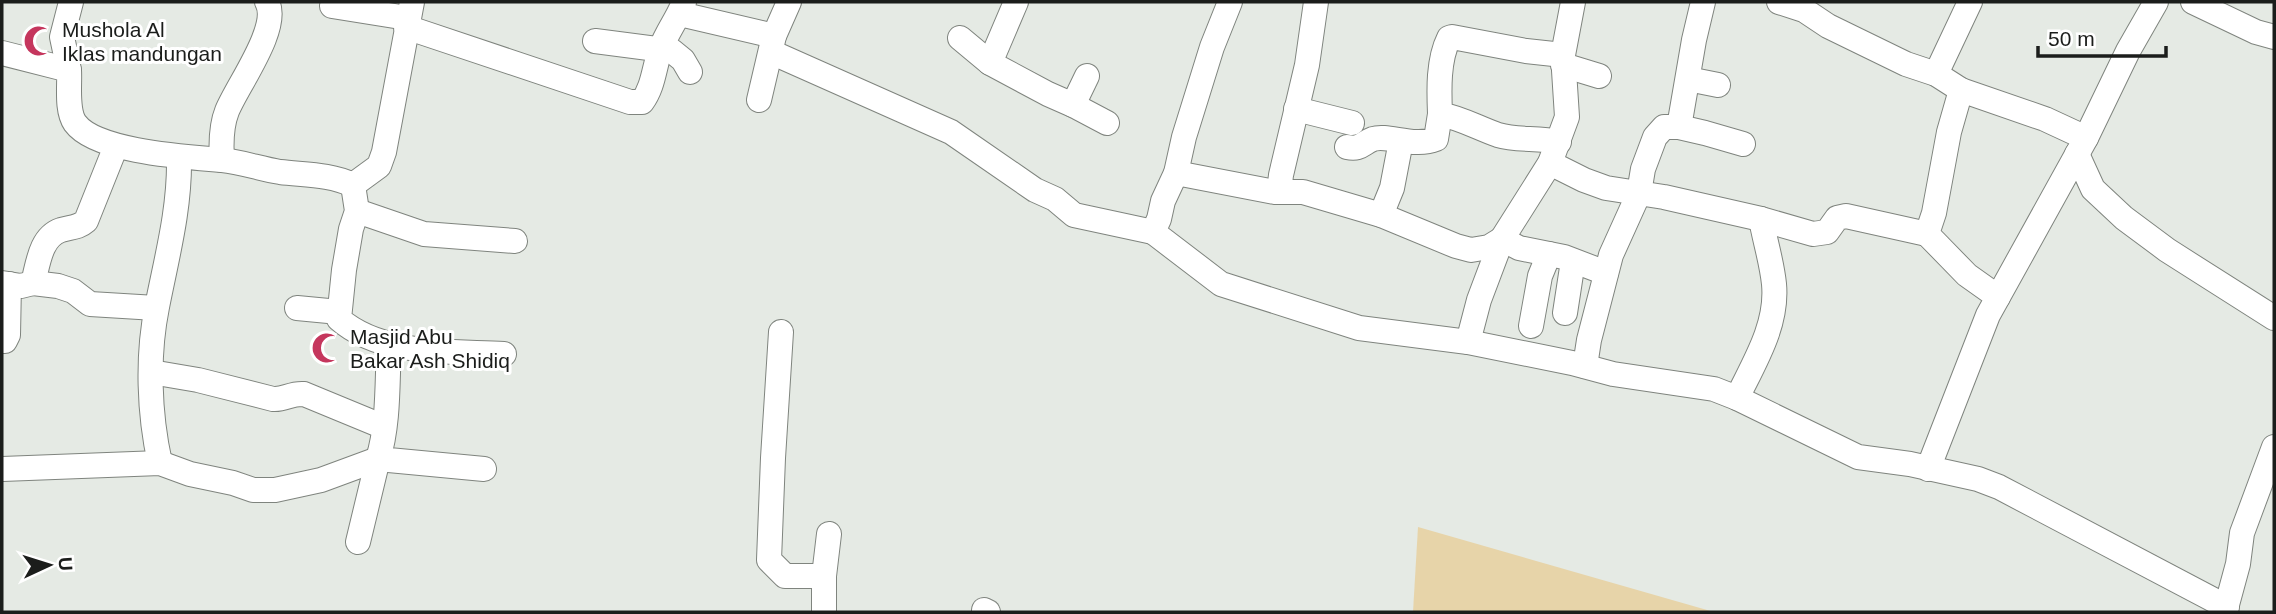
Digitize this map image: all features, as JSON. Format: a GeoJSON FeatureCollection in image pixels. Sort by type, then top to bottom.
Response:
{"type":"FeatureCollection","features":[{"type":"Feature","properties":{"kind":"street"},"geometry":{"type":"LineString","coordinates":[[71,2],[62,37],[69,70],[73,120],[83,132],[116,146],[179,157],[222,160],[279,171],[337,177],[353,184]]}},
{"type":"Feature","properties":{"kind":"street"},"geometry":{"type":"LineString","coordinates":[[222,160],[221,144],[226,114],[259,50],[272,15],[267,2]]}},
{"type":"Feature","properties":{"kind":"street"},"geometry":{"type":"LineString","coordinates":[[759,100],[773,44],[789,2]]}},
{"type":"Feature","properties":{"kind":"street"},"geometry":{"type":"LineString","coordinates":[[990,63],[1016,2]]}},
{"type":"Feature","properties":{"kind":"street"},"geometry":{"type":"LineString","coordinates":[[1153,232],[1176,173],[1184,104],[1230,2]]}},
{"type":"Feature","properties":{"kind":"street"},"geometry":{"type":"LineString","coordinates":[[1279,192],[1307,65],[1316,2]]}},
{"type":"Feature","properties":{"kind":"street"},"geometry":{"type":"LineString","coordinates":[[1468,342],[1479,300],[1502,239],[1555,153],[1567,117],[1563,60],[1573,2]]}},
{"type":"Feature","properties":{"kind":"street"},"geometry":{"type":"LineString","coordinates":[[1679,127],[1703,2]]}},
{"type":"Feature","properties":{"kind":"street"},"geometry":{"type":"LineString","coordinates":[[1936,74],[1970,2]]}},
{"type":"Feature","properties":{"kind":"street"},"geometry":{"type":"LineString","coordinates":[[1928,469],[1973,351],[1998,297],[2156,2]]}},
{"type":"Feature","properties":{"kind":"street"},"geometry":{"type":"LineString","coordinates":[[2193,2],[2256,32],[2274,37]]}},
{"type":"Feature","properties":{"kind":"street"},"geometry":{"type":"LineString","coordinates":[[1787,3],[1853,39],[1906,64],[1936,74],[1961,90],[2045,119],[2081,146],[2093,188],[2124,218],[2167,250],[2274,318]]}},
{"type":"Feature","properties":{"kind":"street"},"geometry":{"type":"LineString","coordinates":[[332,6],[409,16],[630,102],[642,102],[649,93],[661,48],[682,8],[773,44],[951,132],[1035,190],[1055,199],[1074,215],[1153,232],[1222,284],[1359,328],[1468,342],[1613,374],[1714,389],[1858,457],[1978,479],[1999,487],[2226,609],[2238,564],[2242,533],[2274,447]]}},
{"type":"Feature","properties":{"kind":"street"},"geometry":{"type":"LineString","coordinates":[[353,184],[379,166],[384,152],[409,16]]}},
{"type":"Feature","properties":{"kind":"street"},"geometry":{"type":"LineString","coordinates":[[1347,147],[1360,148],[1376,139],[1426,143],[1436,139],[1440,114],[1439,90],[1444,52],[1449,38],[1458,37],[1563,60],[1599,76]]}},
{"type":"Feature","properties":{"kind":"street"},"geometry":{"type":"LineString","coordinates":[[960,38],[990,63],[1107,122]]}},
{"type":"Feature","properties":{"kind":"street"},"geometry":{"type":"LineString","coordinates":[[595,41],[672,51],[683,60],[690,72]]}},
{"type":"Feature","properties":{"kind":"street"},"geometry":{"type":"LineString","coordinates":[[2,53],[69,70]]}},
{"type":"Feature","properties":{"kind":"street"},"geometry":{"type":"LineString","coordinates":[[1073,104],[1087,76]]}},
{"type":"Feature","properties":{"kind":"street"},"geometry":{"type":"LineString","coordinates":[[1688,79],[1718,85]]}},
{"type":"Feature","properties":{"kind":"street"},"geometry":{"type":"LineString","coordinates":[[1927,234],[1961,90]]}},
{"type":"Feature","properties":{"kind":"street"},"geometry":{"type":"LineString","coordinates":[[1296,109],[1352,122]]}},
{"type":"Feature","properties":{"kind":"street"},"geometry":{"type":"LineString","coordinates":[[1440,114],[1511,138],[1529,137],[1555,153],[1584,180],[1606,188],[1664,197],[1813,234],[1828,232],[1837,218],[1846,216],[1927,234],[1968,275],[1998,297]]}},
{"type":"Feature","properties":{"kind":"street"},"geometry":{"type":"LineString","coordinates":[[1585,366],[1606,273],[1617,240],[1639,194],[1643,169],[1655,137],[1664,127],[1679,127],[1743,144]]}},
{"type":"Feature","properties":{"kind":"street"},"geometry":{"type":"LineString","coordinates":[[1381,215],[1392,188],[1401,141]]}},
{"type":"Feature","properties":{"kind":"street"},"geometry":{"type":"LineString","coordinates":[[2,341],[5,341],[8,335],[15,283],[46,242],[58,231],[79,227],[86,221],[116,146]]}},
{"type":"Feature","properties":{"kind":"street"},"geometry":{"type":"LineString","coordinates":[[160,463],[155,440],[151,372],[156,309],[175,218],[179,157]]}},
{"type":"Feature","properties":{"kind":"street"},"geometry":{"type":"LineString","coordinates":[[1176,173],[1279,192],[1303,192],[1381,215],[1471,250],[1489,247],[1502,239]]}},
{"type":"Feature","properties":{"kind":"street"},"geometry":{"type":"LineString","coordinates":[[353,184],[357,211],[351,229],[340,319],[350,328],[389,345],[504,354]]}},
{"type":"Feature","properties":{"kind":"street"},"geometry":{"type":"LineString","coordinates":[[357,211],[424,234],[515,241]]}},
{"type":"Feature","properties":{"kind":"street"},"geometry":{"type":"LineString","coordinates":[[1737,398],[1765,342],[1773,300],[1773,276],[1761,219]]}},
{"type":"Feature","properties":{"kind":"street"},"geometry":{"type":"LineString","coordinates":[[1502,239],[1519,248],[1564,253],[1606,273]]}},
{"type":"Feature","properties":{"kind":"street"},"geometry":{"type":"LineString","coordinates":[[1564,253],[1565,313]]}},
{"type":"Feature","properties":{"kind":"street"},"geometry":{"type":"LineString","coordinates":[[1531,326],[1540,276],[1564,253]]}},
{"type":"Feature","properties":{"kind":"street"},"geometry":{"type":"LineString","coordinates":[[15,283],[58,286],[73,291],[90,304],[156,309]]}},
{"type":"Feature","properties":{"kind":"street"},"geometry":{"type":"LineString","coordinates":[[297,309],[339,312]]}},
{"type":"Feature","properties":{"kind":"street"},"geometry":{"type":"LineString","coordinates":[[781,332],[769,560],[785,576],[824,594],[829,534]]}},
{"type":"Feature","properties":{"kind":"street"},"geometry":{"type":"LineString","coordinates":[[358,542],[384,427],[389,345]]}},
{"type":"Feature","properties":{"kind":"street"},"geometry":{"type":"LineString","coordinates":[[151,372],[198,380],[273,399],[281,399],[291,393],[304,394],[384,427]]}},
{"type":"Feature","properties":{"kind":"street"},"geometry":{"type":"LineString","coordinates":[[2,469],[160,463],[190,474],[233,482],[253,490],[275,489],[321,480],[378,459],[484,469]]}},
{"type":"Feature","properties":{"kind":"shaded area"},"geometry":{"type":"Polygon","coordinates":[[[1418,527],[1714,612],[1413,612],[1418,527]]]}},
{"type":"Feature","properties":{"kind":"place","name":"Mushola Al Iklas mandungan"},"geometry":{"type":"Point","coordinates":[39,41]}},
{"type":"Feature","properties":{"kind":"place","name":"Masjid Abu Bakar Ash Shidiq"},"geometry":{"type":"Point","coordinates":[327,348]}}]}
